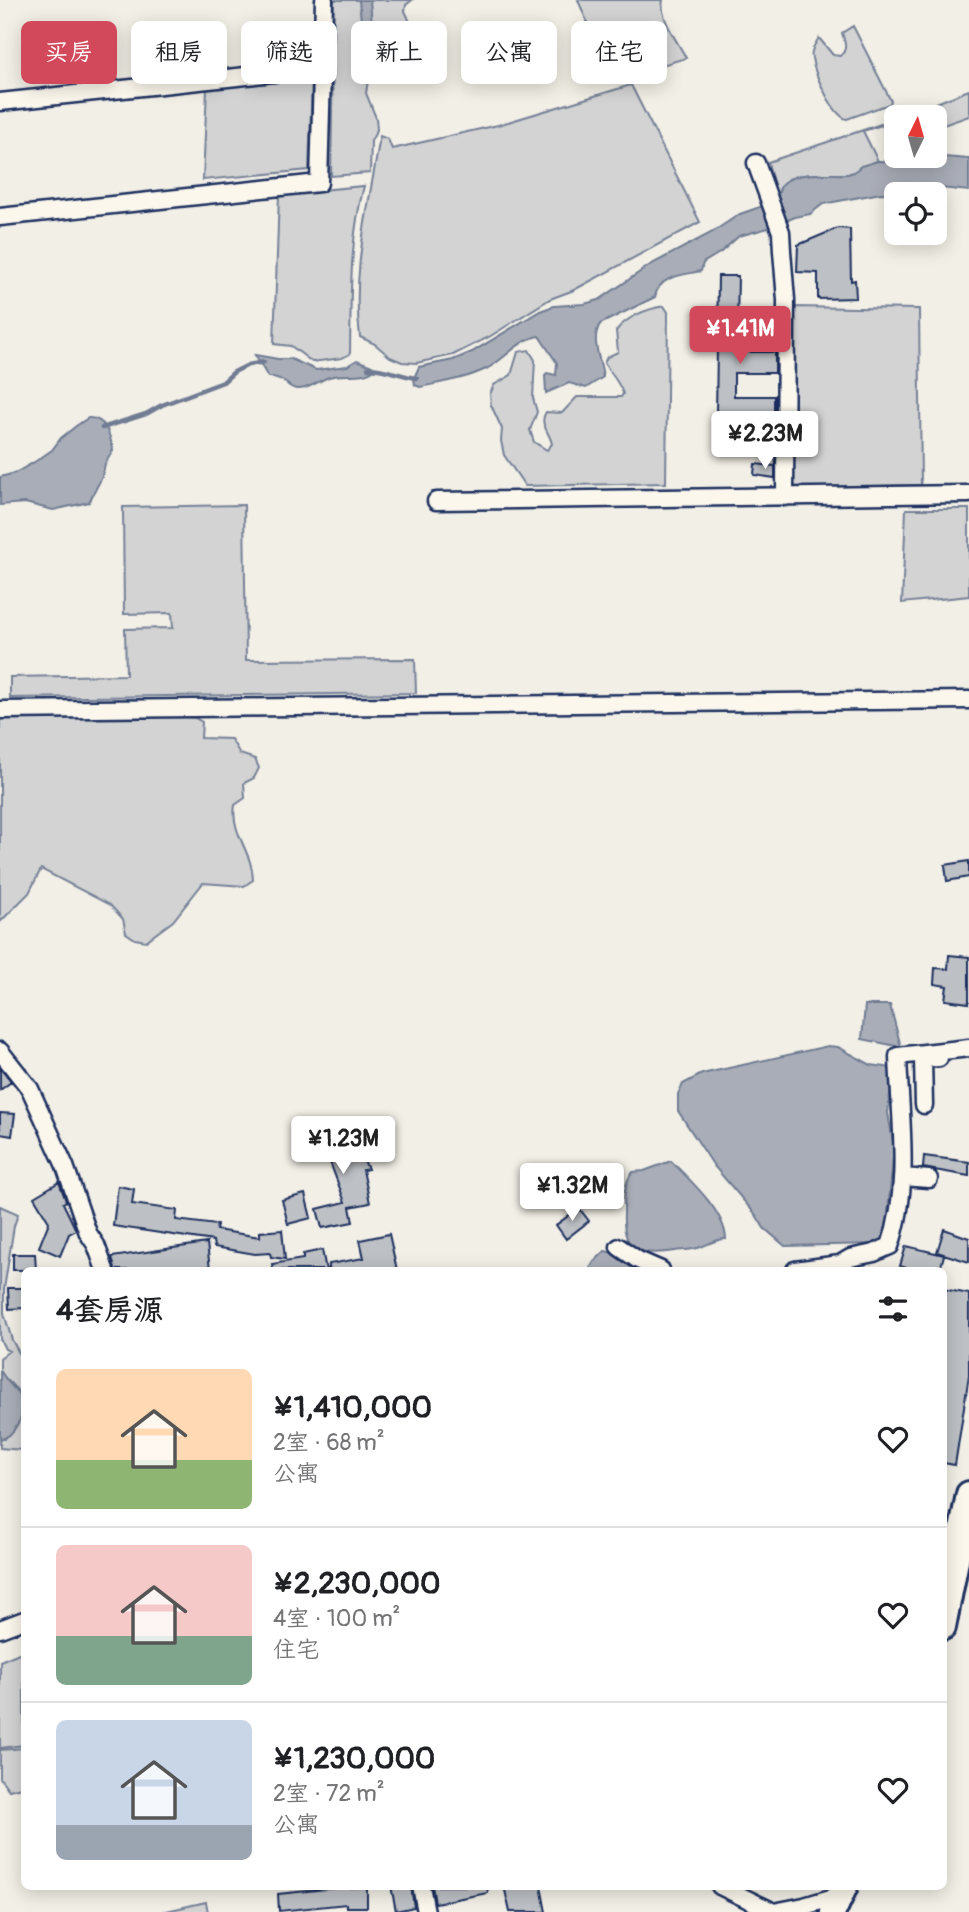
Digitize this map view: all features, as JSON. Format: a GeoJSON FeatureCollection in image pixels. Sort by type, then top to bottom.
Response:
{"type":"FeatureCollection","features":[{"type":"Feature","properties":{"kind":"main road"},"geometry":{"type":"LineString","coordinates":[[947,1607],[969,1494]]}},
{"type":"Feature","properties":{"kind":"street"},"geometry":{"type":"LineString","coordinates":[[323,21],[324,0]]}},
{"type":"Feature","properties":{"kind":"street"},"geometry":{"type":"LineString","coordinates":[[0,102],[241,77]]}},
{"type":"Feature","properties":{"kind":"street"},"geometry":{"type":"LineString","coordinates":[[0,217],[319,183],[322,84]]}},
{"type":"Feature","properties":{"kind":"street"},"geometry":{"type":"LineString","coordinates":[[756,163],[780,232],[782,251],[786,300],[785,497]]}},
{"type":"Feature","properties":{"kind":"street"},"geometry":{"type":"LineString","coordinates":[[436,501],[969,494]]}},
{"type":"Feature","properties":{"kind":"street"},"geometry":{"type":"LineString","coordinates":[[0,710],[969,700]]}},
{"type":"Feature","properties":{"kind":"street"},"geometry":{"type":"LineString","coordinates":[[839,1267],[850,1258],[874,1253],[890,1246],[895,1234],[902,1177],[898,1056],[969,1049],[967,1055],[923,1059],[924,1105]]}},
{"type":"Feature","properties":{"kind":"street"},"geometry":{"type":"LineString","coordinates":[[0,1051],[30,1089],[42,1113],[75,1191],[88,1233],[96,1244],[104,1267]]}},
{"type":"Feature","properties":{"kind":"street"},"geometry":{"type":"LineString","coordinates":[[902,1177],[929,1179]]}},
{"type":"Feature","properties":{"kind":"street"},"geometry":{"type":"LineString","coordinates":[[619,1247],[638,1261],[653,1267]]}},
{"type":"Feature","properties":{"kind":"street"},"geometry":{"type":"LineString","coordinates":[[0,1629],[21,1621]]}},
{"type":"Feature","properties":{"kind":"street"},"geometry":{"type":"LineString","coordinates":[[422,1890],[426,1912]]}},
{"type":"Feature","properties":{"kind":"street"},"geometry":{"type":"LineString","coordinates":[[728,1890],[774,1912],[840,1898]]}},
{"type":"Feature","properties":{"kind":"shaded area"},"geometry":{"type":"Polygon","coordinates":[[[334,0],[412,0],[406,5],[405,11],[410,21],[351,21],[351,84],[368,84],[366,93],[376,118],[377,130],[371,141],[370,173],[331,176],[333,84],[337,84],[337,21],[334,21],[334,0]]]}},
{"type":"Feature","properties":{"kind":"shaded area"},"geometry":{"type":"Polygon","coordinates":[[[359,0],[370,0],[372,21],[361,21],[359,0]]]}},
{"type":"Feature","properties":{"kind":"shaded area"},"geometry":{"type":"Polygon","coordinates":[[[578,0],[663,0],[666,21],[587,21],[578,0]]]}},
{"type":"Feature","properties":{"kind":"shaded area"},"geometry":{"type":"Polygon","coordinates":[[[667,24],[670,30],[686,58],[667,64],[667,24]]]}},
{"type":"Feature","properties":{"kind":"shaded area"},"geometry":{"type":"Polygon","coordinates":[[[853,26],[891,101],[847,119],[836,110],[825,93],[816,73],[812,53],[819,38],[833,55],[843,54],[845,43],[842,33],[853,26]]]}},
{"type":"Feature","properties":{"kind":"shaded area"},"geometry":{"type":"Polygon","coordinates":[[[242,84],[312,84],[309,170],[203,180],[207,88],[242,84]]]}},
{"type":"Feature","properties":{"kind":"shaded area"},"geometry":{"type":"Polygon","coordinates":[[[631,85],[700,222],[574,290],[550,299],[489,337],[453,355],[416,363],[402,362],[360,337],[360,261],[380,136],[388,139],[392,149],[498,125],[631,85]]]}},
{"type":"Feature","properties":{"kind":"shaded area"},"geometry":{"type":"Polygon","coordinates":[[[969,90],[969,116],[947,124],[947,105],[931,105],[969,90]]]}},
{"type":"Feature","properties":{"kind":"shaded area"},"geometry":{"type":"Polygon","coordinates":[[[884,123],[884,129],[882,125],[863,131],[878,161],[848,174],[794,177],[781,187],[777,201],[768,162],[884,123]]]}},
{"type":"Feature","properties":{"kind":"shaded area"},"geometry":{"type":"Polygon","coordinates":[[[947,157],[969,159],[969,191],[947,189],[947,182],[884,182],[884,193],[823,204],[810,214],[739,236],[703,263],[701,271],[667,280],[661,284],[655,297],[600,324],[596,343],[603,377],[586,388],[569,383],[546,393],[545,375],[556,375],[557,363],[539,336],[518,345],[480,372],[420,387],[415,385],[414,378],[419,367],[453,360],[472,352],[540,311],[554,306],[599,300],[650,265],[711,233],[740,214],[777,201],[779,191],[787,180],[812,174],[848,174],[861,166],[884,161],[884,168],[947,168],[947,157]]]}},
{"type":"Feature","properties":{"kind":"shaded area"},"geometry":{"type":"Polygon","coordinates":[[[364,186],[353,249],[350,354],[342,358],[312,362],[291,346],[274,344],[279,194],[364,186]]]}},
{"type":"Feature","properties":{"kind":"shaded area"},"geometry":{"type":"Polygon","coordinates":[[[664,306],[668,312],[666,483],[525,486],[504,455],[502,429],[491,405],[490,394],[494,385],[511,375],[518,352],[529,350],[535,360],[533,398],[537,412],[530,430],[534,442],[547,450],[552,444],[543,420],[546,412],[562,413],[577,397],[621,397],[623,394],[619,385],[604,363],[607,357],[618,352],[616,331],[637,314],[664,306]]]}},
{"type":"Feature","properties":{"kind":"shaded area"},"geometry":{"type":"Polygon","coordinates":[[[794,307],[919,309],[921,485],[794,488],[794,307]]]}},
{"type":"Feature","properties":{"kind":"shaded area"},"geometry":{"type":"Polygon","coordinates":[[[255,355],[291,359],[316,370],[347,366],[357,360],[372,366],[373,370],[364,374],[329,377],[298,389],[279,379],[268,377],[255,355]]]}},
{"type":"Feature","properties":{"kind":"shaded area"},"geometry":{"type":"Polygon","coordinates":[[[88,418],[99,420],[103,424],[109,433],[113,450],[89,502],[53,510],[25,503],[0,505],[0,477],[15,473],[36,461],[88,418]]]}},
{"type":"Feature","properties":{"kind":"shaded area"},"geometry":{"type":"Polygon","coordinates":[[[244,505],[246,660],[415,659],[416,693],[10,698],[10,677],[126,675],[125,629],[173,628],[172,613],[124,614],[123,507],[244,505]]]}},
{"type":"Feature","properties":{"kind":"shaded area"},"geometry":{"type":"Polygon","coordinates":[[[906,509],[969,509],[969,596],[902,603],[906,509]]]}},
{"type":"Feature","properties":{"kind":"shaded area"},"geometry":{"type":"Polygon","coordinates":[[[0,717],[186,717],[202,722],[201,738],[231,739],[240,754],[255,759],[259,768],[254,778],[244,783],[245,798],[235,805],[234,815],[253,880],[244,886],[203,883],[173,921],[146,941],[135,939],[126,933],[123,919],[110,905],[41,869],[29,893],[0,922],[0,717]]]}},
{"type":"Feature","properties":{"kind":"shaded area"},"geometry":{"type":"Polygon","coordinates":[[[865,1005],[890,1005],[901,1047],[862,1039],[865,1005]]]}},
{"type":"Feature","properties":{"kind":"shaded area"},"geometry":{"type":"Polygon","coordinates":[[[828,1046],[838,1047],[871,1065],[893,1068],[888,1113],[894,1148],[888,1211],[890,1237],[878,1244],[785,1246],[764,1228],[714,1166],[678,1111],[678,1094],[683,1084],[702,1074],[828,1046]]]}},
{"type":"Feature","properties":{"kind":"shaded area"},"geometry":{"type":"Polygon","coordinates":[[[671,1161],[713,1207],[720,1218],[726,1239],[716,1240],[695,1249],[652,1253],[643,1252],[630,1244],[624,1226],[628,1180],[633,1172],[671,1161]]]}},
{"type":"Feature","properties":{"kind":"shaded area"},"geometry":{"type":"Polygon","coordinates":[[[0,1206],[18,1214],[4,1289],[4,1313],[12,1340],[21,1356],[21,1450],[0,1448],[0,1439],[5,1439],[20,1393],[0,1370],[0,1358],[9,1351],[0,1339],[0,1206]]]}},
{"type":"Feature","properties":{"kind":"shaded area"},"geometry":{"type":"Polygon","coordinates":[[[605,1251],[618,1254],[636,1267],[591,1267],[605,1251]]]}},
{"type":"Feature","properties":{"kind":"shaded area"},"geometry":{"type":"Polygon","coordinates":[[[0,1370],[21,1399],[21,1417],[14,1430],[0,1439],[0,1370]]]}},
{"type":"Feature","properties":{"kind":"shaded area"},"geometry":{"type":"Polygon","coordinates":[[[21,1652],[21,1745],[0,1748],[0,1661],[21,1652]]]}},
{"type":"Feature","properties":{"kind":"shaded area"},"geometry":{"type":"Polygon","coordinates":[[[21,1748],[21,1787],[9,1790],[0,1778],[0,1750],[21,1748]]]}},
{"type":"Feature","properties":{"kind":"shaded area"},"geometry":{"type":"Polygon","coordinates":[[[206,1902],[208,1912],[162,1912],[206,1902]]]}},
{"type":"Feature","properties":{"kind":"building"},"geometry":{"type":"Polygon","coordinates":[[[838,228],[850,229],[851,281],[855,280],[856,298],[818,299],[818,273],[797,272],[798,245],[838,228]]]}},
{"type":"Feature","properties":{"kind":"building"},"geometry":{"type":"Polygon","coordinates":[[[718,276],[738,276],[737,324],[746,324],[745,352],[775,352],[775,373],[734,373],[734,396],[774,396],[774,433],[740,433],[737,416],[716,416],[718,276]]]}},
{"type":"Feature","properties":{"kind":"building"},"geometry":{"type":"Polygon","coordinates":[[[755,464],[775,466],[775,478],[754,475],[755,464]]]}},
{"type":"Feature","properties":{"kind":"building"},"geometry":{"type":"Polygon","coordinates":[[[969,861],[969,877],[947,881],[945,865],[969,861]]]}},
{"type":"Feature","properties":{"kind":"building"},"geometry":{"type":"Polygon","coordinates":[[[949,955],[969,957],[969,1003],[945,1000],[947,986],[934,984],[935,968],[948,969],[949,955]]]}},
{"type":"Feature","properties":{"kind":"building"},"geometry":{"type":"Polygon","coordinates":[[[0,1068],[11,1082],[0,1090],[0,1068]]]}},
{"type":"Feature","properties":{"kind":"building"},"geometry":{"type":"Polygon","coordinates":[[[0,1113],[15,1114],[12,1136],[0,1134],[0,1113]]]}},
{"type":"Feature","properties":{"kind":"building"},"geometry":{"type":"Polygon","coordinates":[[[342,1121],[357,1158],[362,1156],[368,1169],[363,1170],[370,1203],[350,1207],[353,1222],[322,1228],[317,1209],[345,1202],[318,1130],[342,1121]]]}},
{"type":"Feature","properties":{"kind":"building"},"geometry":{"type":"Polygon","coordinates":[[[924,1156],[969,1162],[969,1176],[923,1168],[924,1156]]]}},
{"type":"Feature","properties":{"kind":"building"},"geometry":{"type":"Polygon","coordinates":[[[59,1182],[66,1201],[63,1203],[76,1230],[69,1234],[60,1256],[39,1247],[49,1222],[34,1197],[59,1182]]]}},
{"type":"Feature","properties":{"kind":"building"},"geometry":{"type":"Polygon","coordinates":[[[118,1186],[134,1189],[132,1204],[177,1210],[176,1220],[217,1225],[216,1230],[260,1237],[260,1232],[282,1230],[285,1259],[271,1257],[270,1253],[255,1254],[214,1247],[213,1241],[113,1226],[118,1186]]]}},
{"type":"Feature","properties":{"kind":"building"},"geometry":{"type":"Polygon","coordinates":[[[305,1194],[311,1218],[288,1224],[282,1200],[305,1194]]]}},
{"type":"Feature","properties":{"kind":"building"},"geometry":{"type":"Polygon","coordinates":[[[579,1208],[589,1221],[566,1239],[556,1225],[579,1208]]]}},
{"type":"Feature","properties":{"kind":"building"},"geometry":{"type":"Polygon","coordinates":[[[944,1229],[969,1238],[969,1262],[937,1252],[944,1229]]]}},
{"type":"Feature","properties":{"kind":"building"},"geometry":{"type":"Polygon","coordinates":[[[389,1234],[396,1267],[329,1267],[329,1264],[364,1258],[360,1240],[389,1234]]]}},
{"type":"Feature","properties":{"kind":"building"},"geometry":{"type":"Polygon","coordinates":[[[207,1243],[210,1267],[114,1267],[112,1257],[207,1243]]]}},
{"type":"Feature","properties":{"kind":"building"},"geometry":{"type":"Polygon","coordinates":[[[906,1246],[944,1255],[941,1267],[900,1266],[906,1246]]]}},
{"type":"Feature","properties":{"kind":"building"},"geometry":{"type":"Polygon","coordinates":[[[322,1250],[325,1267],[272,1267],[272,1264],[303,1259],[303,1254],[322,1250]]]}},
{"type":"Feature","properties":{"kind":"building"},"geometry":{"type":"Polygon","coordinates":[[[13,1254],[35,1254],[36,1267],[13,1270],[13,1254]]]}},
{"type":"Feature","properties":{"kind":"building"},"geometry":{"type":"Polygon","coordinates":[[[8,1288],[21,1288],[21,1308],[9,1309],[8,1288]]]}},
{"type":"Feature","properties":{"kind":"building"},"geometry":{"type":"Polygon","coordinates":[[[947,1290],[969,1294],[969,1375],[955,1465],[947,1464],[947,1290]]]}},
{"type":"Feature","properties":{"kind":"building"},"geometry":{"type":"Polygon","coordinates":[[[317,1890],[367,1890],[367,1907],[346,1907],[346,1904],[279,1911],[278,1894],[317,1890]]]}},
{"type":"Feature","properties":{"kind":"building"},"geometry":{"type":"Polygon","coordinates":[[[392,1890],[412,1890],[414,1907],[396,1911],[392,1890]]]}},
{"type":"Feature","properties":{"kind":"building"},"geometry":{"type":"Polygon","coordinates":[[[433,1890],[488,1890],[488,1893],[435,1903],[433,1890]]]}},
{"type":"Feature","properties":{"kind":"building"},"geometry":{"type":"Polygon","coordinates":[[[505,1890],[542,1890],[546,1912],[510,1912],[505,1890]]]}},
{"type":"Feature","properties":{"kind":"waterway"},"geometry":{"type":"LineString","coordinates":[[102,428],[146,414],[162,405],[223,382],[248,365],[264,362]]}},
{"type":"Feature","properties":{"kind":"waterway"},"geometry":{"type":"LineString","coordinates":[[368,368],[417,378]]}}]}
